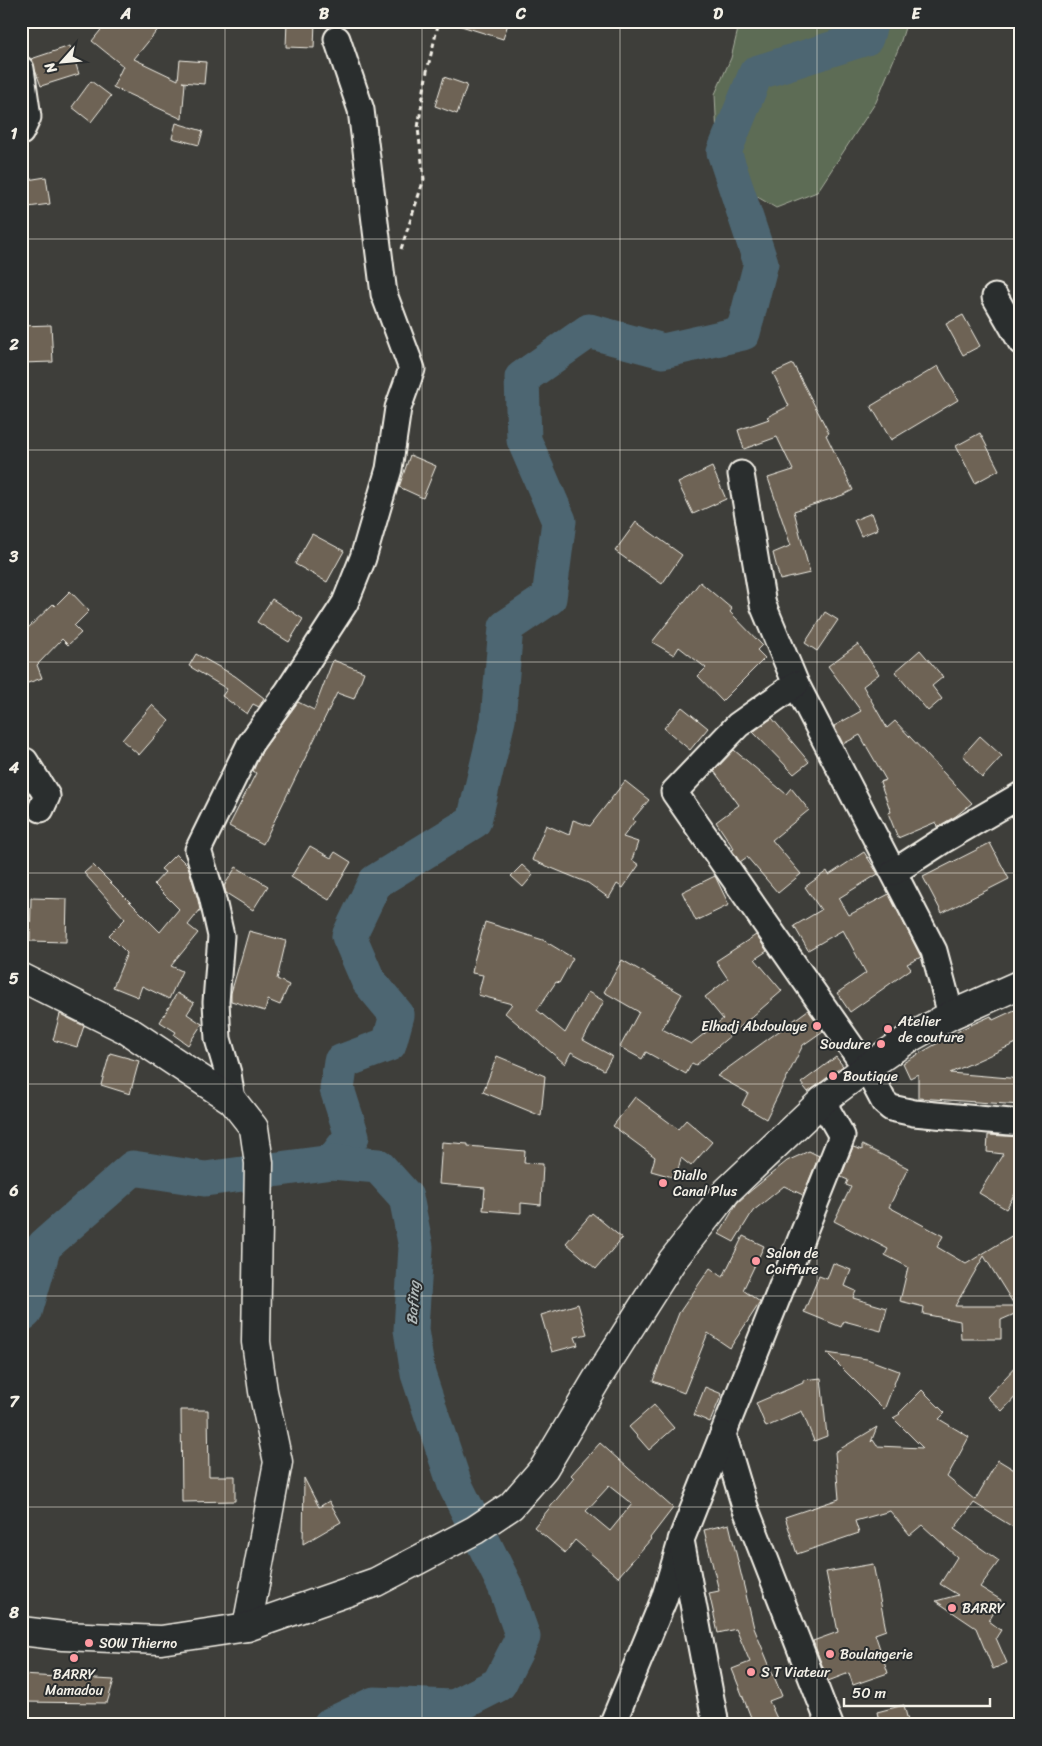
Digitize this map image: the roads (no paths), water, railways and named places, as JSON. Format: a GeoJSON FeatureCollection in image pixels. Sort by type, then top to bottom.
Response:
{"type":"FeatureCollection","features":[{"type":"Feature","properties":{"kind":"main road"},"geometry":{"type":"LineString","coordinates":[[21,977],[127,1030],[232,1100],[254,1128],[259,1163],[256,1342],[262,1391],[278,1462],[247,1627]]}},
{"type":"Feature","properties":{"kind":"main road"},"geometry":{"type":"LineString","coordinates":[[21,1632],[63,1636],[161,1640],[247,1627],[376,1582],[475,1530],[510,1506],[544,1468],[597,1379],[672,1261],[727,1191],[822,1101],[866,1068],[908,1039],[951,1015],[1021,984]]}},
{"type":"Feature","properties":{"kind":"street"},"geometry":{"type":"LineString","coordinates":[[232,1100],[228,1073],[218,1040],[216,1002],[221,936],[212,896],[198,850],[250,744],[288,691],[344,603],[363,558],[389,468],[398,408],[412,370],[384,294],[360,110],[337,39]]}},
{"type":"Feature","properties":{"kind":"street"},"geometry":{"type":"LineString","coordinates":[[21,69],[28,117],[21,132]]}},
{"type":"Feature","properties":{"kind":"street"},"geometry":{"type":"LineString","coordinates":[[995,297],[1021,342]]}},
{"type":"Feature","properties":{"kind":"street"},"geometry":{"type":"LineString","coordinates":[[741,474],[763,606],[796,684],[934,952],[951,1015]]}},
{"type":"Feature","properties":{"kind":"street"},"geometry":{"type":"LineString","coordinates":[[796,684],[738,725],[674,792],[866,1068],[884,1102],[891,1108],[914,1113],[1021,1122]]}},
{"type":"Feature","properties":{"kind":"street"},"geometry":{"type":"LineString","coordinates":[[21,760],[25,761],[47,796],[40,809]]}},
{"type":"Feature","properties":{"kind":"street"},"geometry":{"type":"LineString","coordinates":[[894,872],[942,841],[1021,795]]}},
{"type":"Feature","properties":{"kind":"street"},"geometry":{"type":"LineString","coordinates":[[612,1725],[664,1599],[681,1540],[842,1136],[822,1101]]}},
{"type":"Feature","properties":{"kind":"street"},"geometry":{"type":"LineString","coordinates":[[723,1434],[744,1507],[830,1725]]}},
{"type":"Feature","properties":{"kind":"street"},"geometry":{"type":"LineString","coordinates":[[681,1540],[716,1725]]}},
{"type":"Feature","properties":{"kind":"waterway"},"geometry":{"type":"LineString","coordinates":[[332,1162],[352,1136],[337,1089],[341,1062],[389,1044],[397,1015],[368,980],[349,936],[375,882],[474,821],[498,720],[506,627],[549,598],[559,521],[524,440],[522,378],[589,331],[663,351],[743,333],[761,263],[724,152],[756,73],[866,38],[871,21]]}},
{"type":"Feature","properties":{"kind":"waterway","name":"Bafing"},"geometry":{"type":"LineString","coordinates":[[21,1315],[25,1312],[44,1246],[133,1168],[205,1179],[332,1162],[378,1166],[406,1197],[416,1247],[411,1330],[418,1374],[455,1485],[505,1586],[523,1637],[499,1684],[454,1707],[374,1704],[330,1725]]}},
{"type":"Feature","properties":{"kind":"place","name":"Elhadj Abdoulaye"},"geometry":{"type":"Point","coordinates":[817,1026]}},
{"type":"Feature","properties":{"kind":"place","name":"Atelier de couture"},"geometry":{"type":"Point","coordinates":[888,1029]}},
{"type":"Feature","properties":{"kind":"place","name":"Soudure"},"geometry":{"type":"Point","coordinates":[881,1044]}},
{"type":"Feature","properties":{"kind":"place","name":"Boutique"},"geometry":{"type":"Point","coordinates":[833,1076]}},
{"type":"Feature","properties":{"kind":"place","name":"Diallo Canal Plus"},"geometry":{"type":"Point","coordinates":[663,1183]}},
{"type":"Feature","properties":{"kind":"place","name":"Salon de Coiffure"},"geometry":{"type":"Point","coordinates":[756,1261]}},
{"type":"Feature","properties":{"kind":"place","name":"BARRY"},"geometry":{"type":"Point","coordinates":[952,1608]}},
{"type":"Feature","properties":{"kind":"place","name":"SOW Thierno"},"geometry":{"type":"Point","coordinates":[89,1643]}},
{"type":"Feature","properties":{"kind":"place","name":"Boulangerie"},"geometry":{"type":"Point","coordinates":[830,1654]}},
{"type":"Feature","properties":{"kind":"place","name":"BARRY Mamadou"},"geometry":{"type":"Point","coordinates":[74,1658]}},
{"type":"Feature","properties":{"kind":"place","name":"S T Viateur"},"geometry":{"type":"Point","coordinates":[751,1672]}}]}
